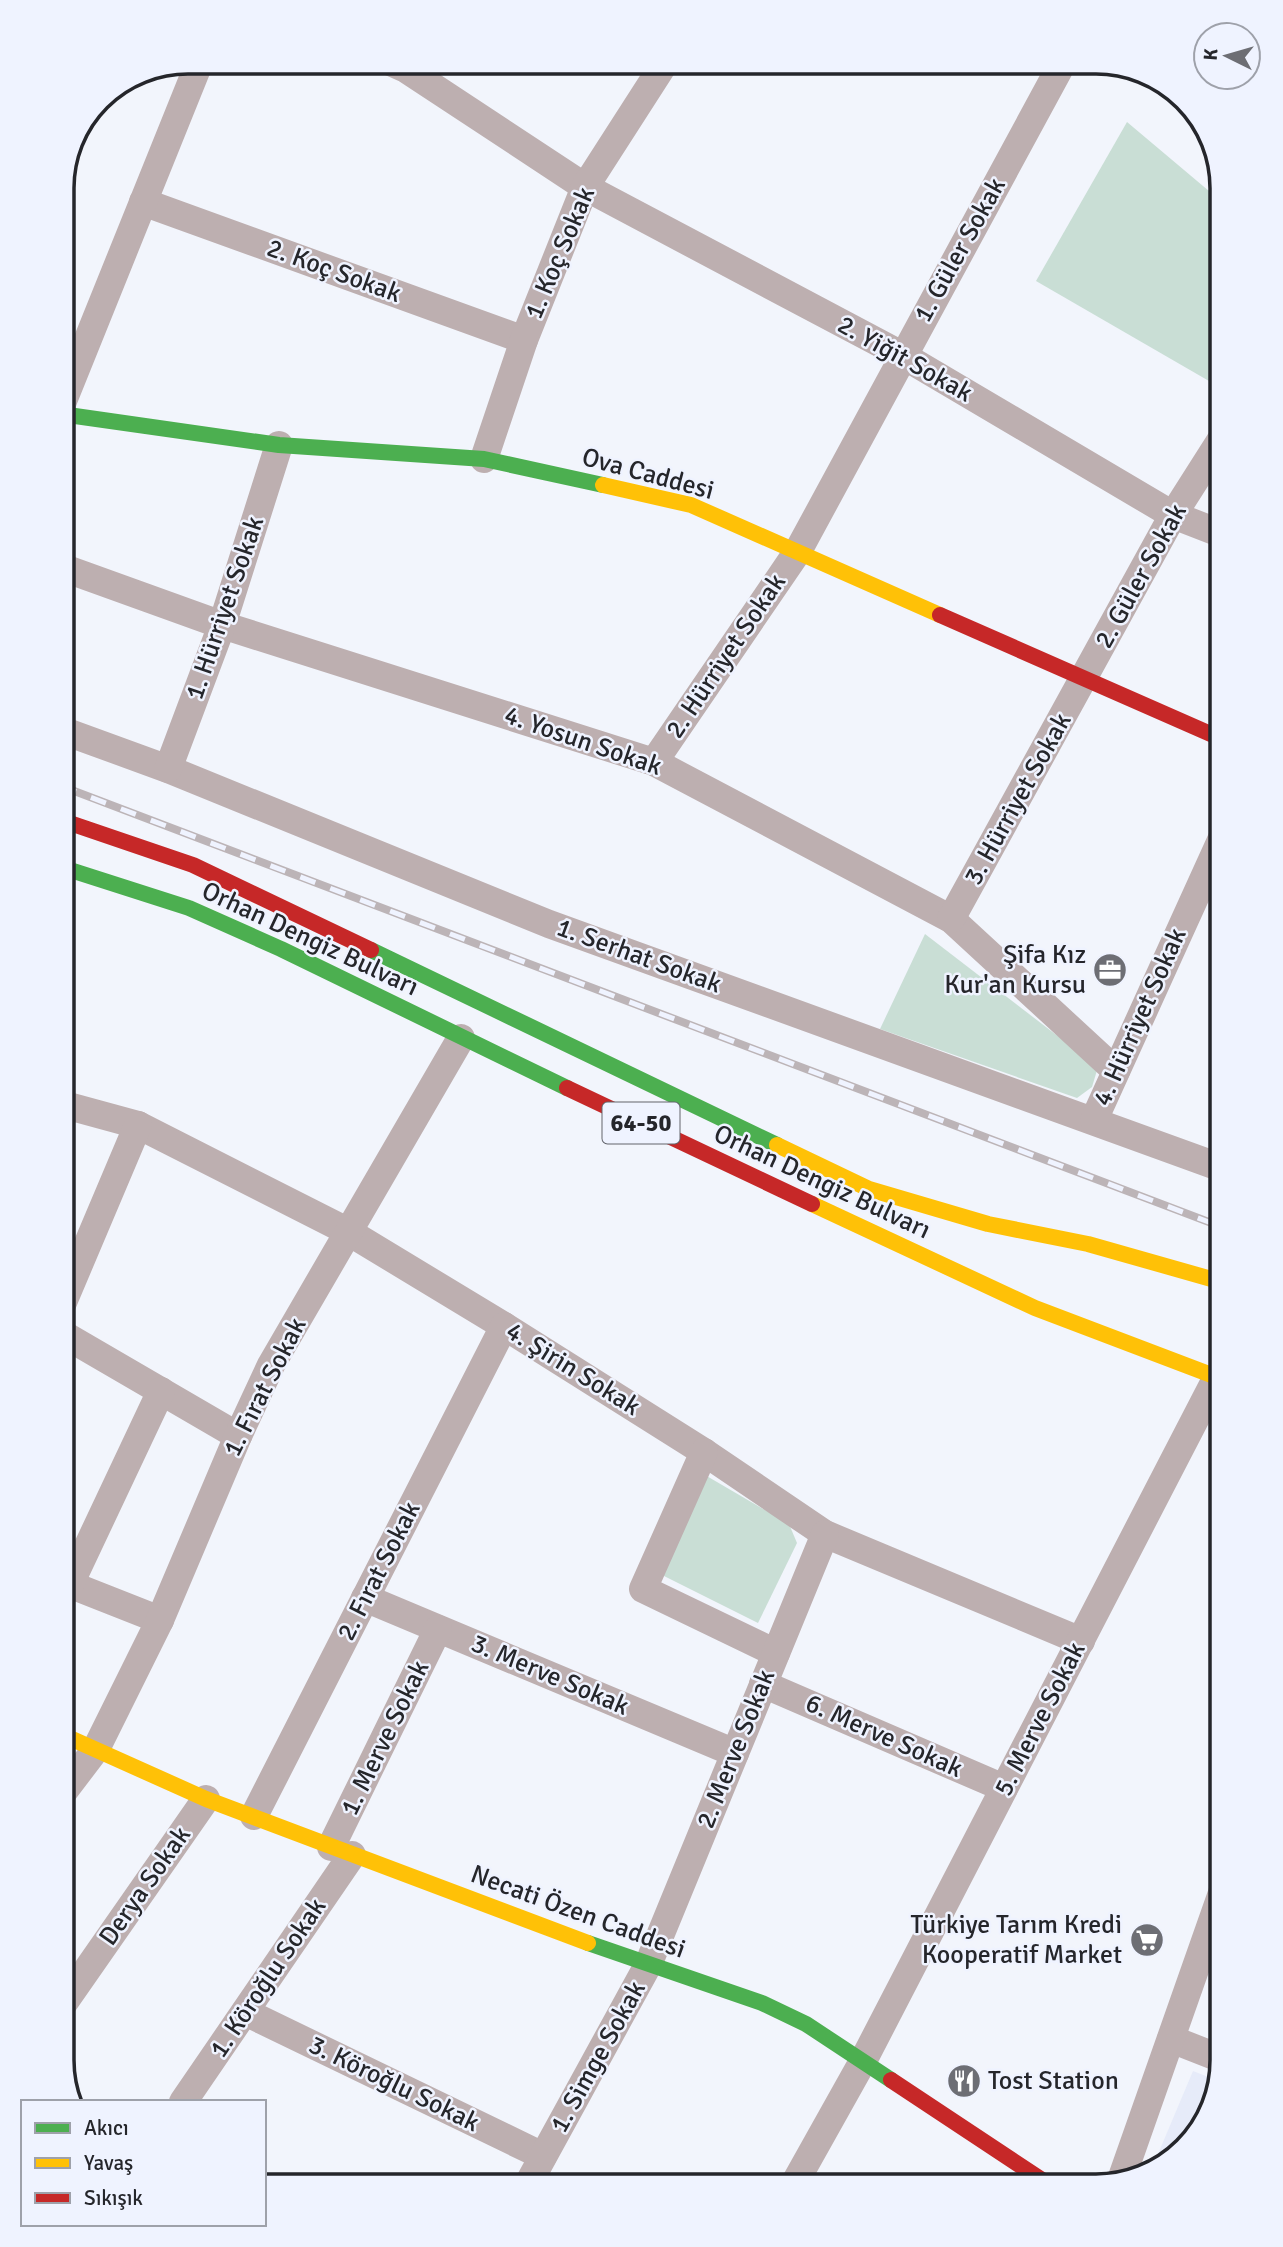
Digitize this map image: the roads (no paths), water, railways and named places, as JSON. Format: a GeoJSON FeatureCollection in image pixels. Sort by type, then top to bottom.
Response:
{"type":"FeatureCollection","features":[{"type":"Feature","properties":{"kind":"main road","name":"Ova Caddesi"},"geometry":{"type":"LineString","coordinates":[[74,416],[279,445],[484,459],[691,505],[1210,734]]}},
{"type":"Feature","properties":{"kind":"main road","name":"Orhan Dengiz Bulvarı"},"geometry":{"type":"LineString","coordinates":[[74,824],[193,865],[869,1189],[988,1224],[1088,1244],[1210,1279]]}},
{"type":"Feature","properties":{"kind":"main road","name":"Orhan Dengiz Bulvarı"},"geometry":{"type":"LineString","coordinates":[[74,871],[189,908],[281,949],[461,1038],[1035,1308],[1210,1374]]}},
{"type":"Feature","properties":{"kind":"main road","name":"Necati Özen Caddesi"},"geometry":{"type":"LineString","coordinates":[[74,1740],[206,1799],[648,1965],[762,2003],[806,2024],[1033,2174]]}},
{"type":"Feature","properties":{"kind":"street"},"geometry":{"type":"LineString","coordinates":[[74,374],[195,74]]}},
{"type":"Feature","properties":{"kind":"street","name":"2. Yiğit Sokak"},"geometry":{"type":"LineString","coordinates":[[414,74],[585,187],[902,355],[1173,515],[1210,529]]}},
{"type":"Feature","properties":{"kind":"street","name":"1. Koç Sokak"},"geometry":{"type":"LineString","coordinates":[[484,459],[524,340],[585,187],[658,74]]}},
{"type":"Feature","properties":{"kind":"street","name":"1. Güler Sokak"},"geometry":{"type":"LineString","coordinates":[[798,551],[1056,74]]}},
{"type":"Feature","properties":{"kind":"street","name":"2. Koç Sokak"},"geometry":{"type":"LineString","coordinates":[[143,202],[524,340]]}},
{"type":"Feature","properties":{"kind":"street","name":"1. Hürriyet Sokak"},"geometry":{"type":"LineString","coordinates":[[169,769],[222,625],[279,445]]}},
{"type":"Feature","properties":{"kind":"street","name":"2. Güler Sokak"},"geometry":{"type":"LineString","coordinates":[[1084,679],[1173,515],[1210,457]]}},
{"type":"Feature","properties":{"kind":"street","name":"2. Hürriyet Sokak"},"geometry":{"type":"LineString","coordinates":[[654,762],[798,551]]}},
{"type":"Feature","properties":{"kind":"street","name":"4. Yosun Sokak"},"geometry":{"type":"LineString","coordinates":[[74,572],[222,625],[654,762],[951,919],[1116,1071]]}},
{"type":"Feature","properties":{"kind":"street","name":"3. Hürriyet Sokak"},"geometry":{"type":"LineString","coordinates":[[951,919],[1084,679]]}},
{"type":"Feature","properties":{"kind":"street","name":"1. Serhat Sokak"},"geometry":{"type":"LineString","coordinates":[[74,735],[169,769],[549,924],[1210,1164]]}},
{"type":"Feature","properties":{"kind":"street","name":"4. Hürriyet Sokak"},"geometry":{"type":"LineString","coordinates":[[1094,1120],[1210,864]]}},
{"type":"Feature","properties":{"kind":"street","name":"1. Fırat Sokak"},"geometry":{"type":"LineString","coordinates":[[74,1778],[96,1749],[160,1620],[238,1436],[271,1366],[461,1038]]}},
{"type":"Feature","properties":{"kind":"street","name":"4. Şirin Sokak"},"geometry":{"type":"LineString","coordinates":[[74,1108],[138,1125],[347,1231],[704,1452],[825,1534],[1081,1641]]}},
{"type":"Feature","properties":{"kind":"street"},"geometry":{"type":"LineString","coordinates":[[74,1276],[138,1125]]}},
{"type":"Feature","properties":{"kind":"street","name":"2. Fırat Sokak"},"geometry":{"type":"LineString","coordinates":[[254,1816],[504,1326]]}},
{"type":"Feature","properties":{"kind":"street"},"geometry":{"type":"LineString","coordinates":[[74,1341],[238,1436]]}},
{"type":"Feature","properties":{"kind":"street"},"geometry":{"type":"LineString","coordinates":[[74,1567],[161,1391]]}},
{"type":"Feature","properties":{"kind":"street","name":"5. Merve Sokak"},"geometry":{"type":"LineString","coordinates":[[800,2174],[863,2061],[1210,1397]]}},
{"type":"Feature","properties":{"kind":"street"},"geometry":{"type":"LineString","coordinates":[[704,1452],[643,1589],[776,1653]]}},
{"type":"Feature","properties":{"kind":"street","name":"2. Merve Sokak"},"geometry":{"type":"LineString","coordinates":[[648,1965],[825,1534]]}},
{"type":"Feature","properties":{"kind":"street"},"geometry":{"type":"LineString","coordinates":[[74,1586],[160,1620]]}},
{"type":"Feature","properties":{"kind":"street","name":"3. Merve Sokak"},"geometry":{"type":"LineString","coordinates":[[365,1598],[735,1753]]}},
{"type":"Feature","properties":{"kind":"street","name":"1. Merve Sokak"},"geometry":{"type":"LineString","coordinates":[[342,1851],[438,1629]]}},
{"type":"Feature","properties":{"kind":"street","name":"6. Merve Sokak"},"geometry":{"type":"LineString","coordinates":[[764,1684],[1004,1788]]}},
{"type":"Feature","properties":{"kind":"street","name":"Derya Sokak"},"geometry":{"type":"LineString","coordinates":[[74,1988],[206,1799]]}},
{"type":"Feature","properties":{"kind":"street","name":"1. Köroğlu Sokak"},"geometry":{"type":"LineString","coordinates":[[184,2100],[245,2012],[342,1851]]}},
{"type":"Feature","properties":{"kind":"street"},"geometry":{"type":"LineString","coordinates":[[1125,2170],[1210,1927]]}},
{"type":"Feature","properties":{"kind":"street","name":"1. Simge Sokak"},"geometry":{"type":"LineString","coordinates":[[534,2173],[648,1965]]}},
{"type":"Feature","properties":{"kind":"street","name":"3. Köroğlu Sokak"},"geometry":{"type":"LineString","coordinates":[[245,2012],[543,2156]]}},
{"type":"Feature","properties":{"kind":"street"},"geometry":{"type":"LineString","coordinates":[[1171,2039],[1210,2054]]}},
{"type":"Feature","properties":{"kind":"railway"},"geometry":{"type":"LineString","coordinates":[[74,791],[1210,1222]]}},
{"type":"Feature","properties":{"kind":"place","name":"Şifa Kız Kur'an Kursu"},"geometry":{"type":"Point","coordinates":[1110,970]}},
{"type":"Feature","properties":{"kind":"place","name":"Türkiye Tarım Kredi Kooperatif Market"},"geometry":{"type":"Point","coordinates":[1147,1940]}},
{"type":"Feature","properties":{"kind":"place","name":"Tost Station"},"geometry":{"type":"Point","coordinates":[964,2081]}}]}
